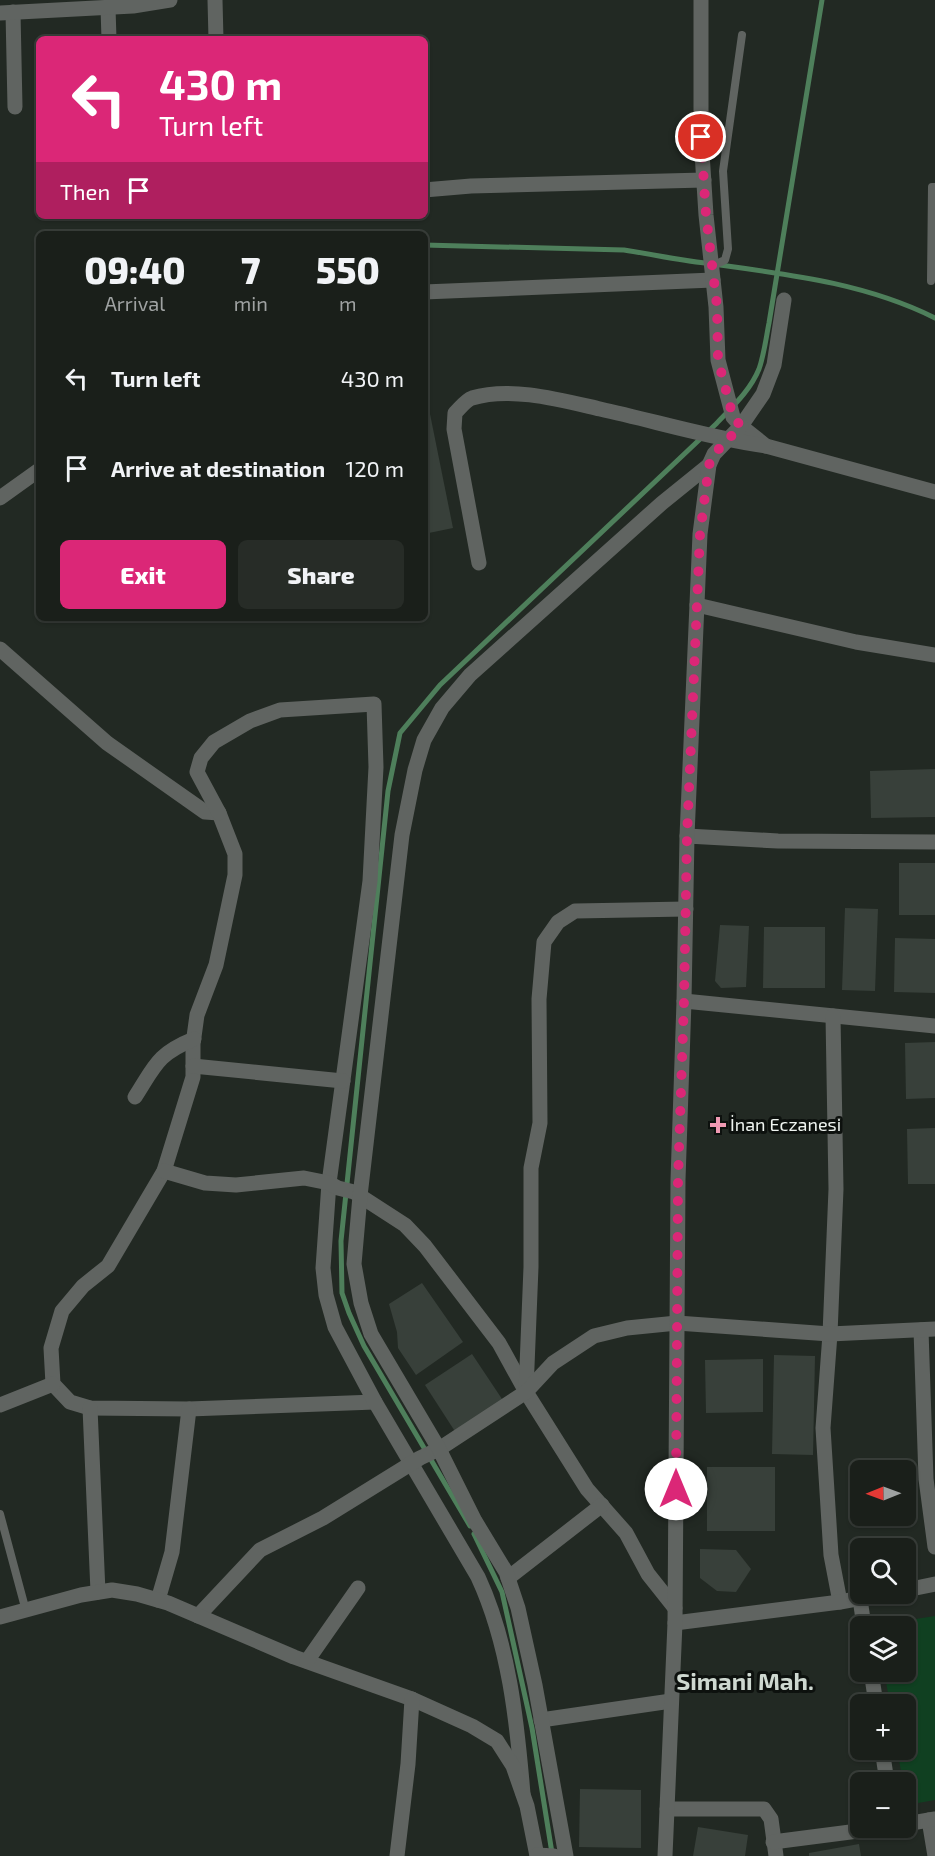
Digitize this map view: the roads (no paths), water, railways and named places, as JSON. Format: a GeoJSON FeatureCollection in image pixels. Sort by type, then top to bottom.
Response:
{"type":"FeatureCollection","features":[{"type":"Feature","properties":{"kind":"street"},"geometry":{"type":"LineString","coordinates":[[15,107],[7,12],[108,8],[170,0]]}},
{"type":"Feature","properties":{"kind":"street"},"geometry":{"type":"LineString","coordinates":[[215,0],[216,36]]}},
{"type":"Feature","properties":{"kind":"street"},"geometry":{"type":"LineString","coordinates":[[701,0],[701,137],[717,306],[718,360],[737,421],[766,446]]}},
{"type":"Feature","properties":{"kind":"street"},"geometry":{"type":"LineString","coordinates":[[108,8],[109,36]]}},
{"type":"Feature","properties":{"kind":"street"},"geometry":{"type":"LineString","coordinates":[[428,190],[471,186],[704,180]]}},
{"type":"Feature","properties":{"kind":"street"},"geometry":{"type":"LineString","coordinates":[[428,292],[712,268]]}},
{"type":"Feature","properties":{"kind":"street"},"geometry":{"type":"LineString","coordinates":[[665,1856],[675,1615],[678,1180],[687,836],[700,534],[709,465],[714,454],[729,440],[737,421],[763,394],[774,364],[784,300]]}},
{"type":"Feature","properties":{"kind":"street"},"geometry":{"type":"LineString","coordinates":[[478,563],[454,429],[455,413],[470,398],[513,393],[555,399],[729,440],[766,446],[935,492]]}},
{"type":"Feature","properties":{"kind":"street"},"geometry":{"type":"LineString","coordinates":[[523,1794],[517,1736],[502,1645],[491,1605],[371,1334],[365,1319],[354,1264],[357,1194],[402,835],[415,770],[428,733],[442,708],[470,675],[662,503],[709,465]]}},
{"type":"Feature","properties":{"kind":"street"},"geometry":{"type":"LineString","coordinates":[[0,498],[36,472]]}},
{"type":"Feature","properties":{"kind":"street"},"geometry":{"type":"LineString","coordinates":[[697,605],[856,642],[935,655]]}},
{"type":"Feature","properties":{"kind":"street"},"geometry":{"type":"LineString","coordinates":[[0,649],[107,743],[205,812],[219,813]]}},
{"type":"Feature","properties":{"kind":"street"},"geometry":{"type":"LineString","coordinates":[[375,1402],[189,1409],[90,1408],[69,1402],[53,1384],[51,1348],[62,1311],[83,1286],[108,1266],[164,1171],[193,1077],[197,1015],[216,965],[235,875],[235,854],[219,813],[197,772],[201,758],[214,742],[250,721],[280,710],[374,704],[376,767],[370,881],[343,1081],[334,1185],[323,1268],[326,1295],[335,1327],[375,1402],[426,1456],[475,1521],[508,1578],[518,1608],[542,1720],[566,1856]]}},
{"type":"Feature","properties":{"kind":"street"},"geometry":{"type":"LineString","coordinates":[[687,836],[778,841],[935,842]]}},
{"type":"Feature","properties":{"kind":"street"},"geometry":{"type":"LineString","coordinates":[[526,1392],[531,1267],[531,1168],[540,1123],[539,999],[544,942],[558,922],[575,911],[686,909]]}},
{"type":"Feature","properties":{"kind":"street"},"geometry":{"type":"LineString","coordinates":[[684,1001],[935,1026]]}},
{"type":"Feature","properties":{"kind":"street"},"geometry":{"type":"LineString","coordinates":[[833,1016],[836,1189],[830,1334],[823,1428],[831,1555],[840,1602]]}},
{"type":"Feature","properties":{"kind":"street"},"geometry":{"type":"LineString","coordinates":[[135,1097],[161,1057],[173,1047],[194,1039]]}},
{"type":"Feature","properties":{"kind":"street"},"geometry":{"type":"LineString","coordinates":[[193,1066],[343,1081]]}},
{"type":"Feature","properties":{"kind":"street"},"geometry":{"type":"LineString","coordinates":[[164,1171],[215,1184],[236,1185],[304,1178],[334,1185],[357,1194],[405,1225],[425,1246],[499,1343],[526,1392],[587,1489],[626,1533],[648,1574],[675,1615]]}},
{"type":"Feature","properties":{"kind":"street"},"geometry":{"type":"LineString","coordinates":[[198,1616],[260,1550],[322,1518],[426,1456],[526,1392],[554,1363],[594,1336],[627,1328],[677,1323],[830,1334],[928,1329],[926,1479],[935,1547]]}},
{"type":"Feature","properties":{"kind":"street"},"geometry":{"type":"LineString","coordinates":[[0,1405],[53,1384]]}},
{"type":"Feature","properties":{"kind":"street"},"geometry":{"type":"LineString","coordinates":[[90,1408],[98,1592]]}},
{"type":"Feature","properties":{"kind":"street"},"geometry":{"type":"LineString","coordinates":[[158,1600],[172,1552],[189,1409]]}},
{"type":"Feature","properties":{"kind":"street"},"geometry":{"type":"LineString","coordinates":[[508,1578],[602,1505]]}},
{"type":"Feature","properties":{"kind":"street"},"geometry":{"type":"LineString","coordinates":[[916,1588],[935,1584]]}},
{"type":"Feature","properties":{"kind":"street"},"geometry":{"type":"LineString","coordinates":[[307,1661],[358,1588]]}},
{"type":"Feature","properties":{"kind":"street"},"geometry":{"type":"LineString","coordinates":[[0,1617],[98,1592],[121,1591],[137,1594],[158,1600],[307,1661],[412,1699],[471,1726],[497,1741],[513,1766],[540,1856],[554,1856]]}},
{"type":"Feature","properties":{"kind":"street"},"geometry":{"type":"LineString","coordinates":[[675,1615],[850,1600]]}},
{"type":"Feature","properties":{"kind":"street"},"geometry":{"type":"LineString","coordinates":[[397,1856],[408,1764],[412,1699]]}},
{"type":"Feature","properties":{"kind":"street"},"geometry":{"type":"LineString","coordinates":[[542,1720],[671,1701]]}},
{"type":"Feature","properties":{"kind":"street"},"geometry":{"type":"LineString","coordinates":[[667,1809],[765,1809],[771,1819],[775,1849],[850,1835]]}},
{"type":"Feature","properties":{"kind":"street"},"geometry":{"type":"LineString","coordinates":[[916,1822],[932,1820],[935,1856]]}},
{"type":"Feature","properties":{"kind":"lane"},"geometry":{"type":"LineString","coordinates":[[712,268],[728,255],[723,171],[742,35]]}},
{"type":"Feature","properties":{"kind":"lane"},"geometry":{"type":"LineString","coordinates":[[931,281],[932,187],[935,187]]}},
{"type":"Feature","properties":{"kind":"lane"},"geometry":{"type":"LineString","coordinates":[[0,1514],[26,1611]]}},
{"type":"Feature","properties":{"kind":"waterway"},"geometry":{"type":"LineString","coordinates":[[470,1526],[364,1346],[342,1293],[341,1241],[388,791],[400,733],[440,685],[716,424],[751,384],[759,369],[769,323],[822,0]]}},
{"type":"Feature","properties":{"kind":"waterway"},"geometry":{"type":"LineString","coordinates":[[428,245],[624,250],[823,281],[880,296],[935,318]]}},
{"type":"Feature","properties":{"kind":"waterway"},"geometry":{"type":"LineString","coordinates":[[474,1534],[502,1592],[532,1728],[552,1853]]}},
{"type":"Feature","properties":{"kind":"place","name":"İnan Eczanesi"},"geometry":{"type":"Point","coordinates":[718,1125]}},
{"type":"Feature","properties":{"kind":"district","name":"Simani Mah."},"geometry":{"type":"Point","coordinates":[745,1682]}}]}
